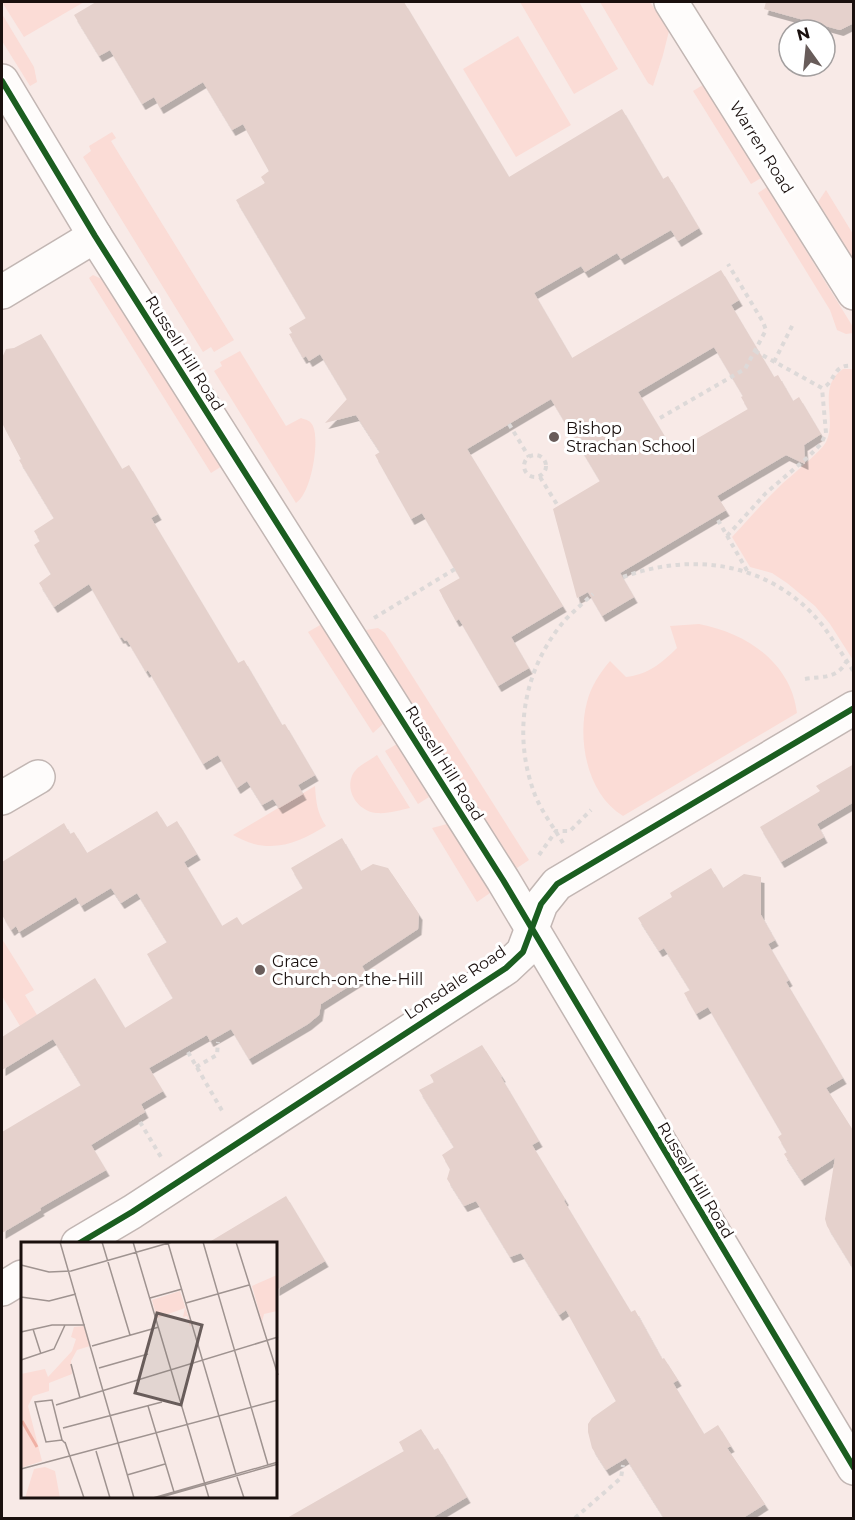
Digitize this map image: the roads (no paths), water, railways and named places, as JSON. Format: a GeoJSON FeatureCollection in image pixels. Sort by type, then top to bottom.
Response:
{"type":"FeatureCollection","features":[{"type":"Feature","properties":{"kind":"street","name":"Warren Road"},"geometry":{"type":"LineString","coordinates":[[671,2],[854,293]]}},
{"type":"Feature","properties":{"kind":"street","name":"Russell Hill Road"},"geometry":{"type":"LineString","coordinates":[[2,81],[95,236],[399,715],[532,930],[854,1468]]}},
{"type":"Feature","properties":{"kind":"street"},"geometry":{"type":"LineString","coordinates":[[2,292],[95,236]]}},
{"type":"Feature","properties":{"kind":"street","name":"Lonsdale Road"},"geometry":{"type":"LineString","coordinates":[[81,1242],[132,1212],[506,968],[523,952],[541,904],[557,884],[854,708]]}},
{"type":"Feature","properties":{"kind":"street"},"geometry":{"type":"LineString","coordinates":[[2,798],[38,777]]}},
{"type":"Feature","properties":{"kind":"street"},"geometry":{"type":"LineString","coordinates":[[2,1289],[21,1278]]}},
{"type":"Feature","properties":{"kind":"place","name":"Bishop Strachan School"},"geometry":{"type":"Point","coordinates":[554,437]}},
{"type":"Feature","properties":{"kind":"place","name":"Grace Church-on-the-Hill"},"geometry":{"type":"Point","coordinates":[260,970]}}]}
